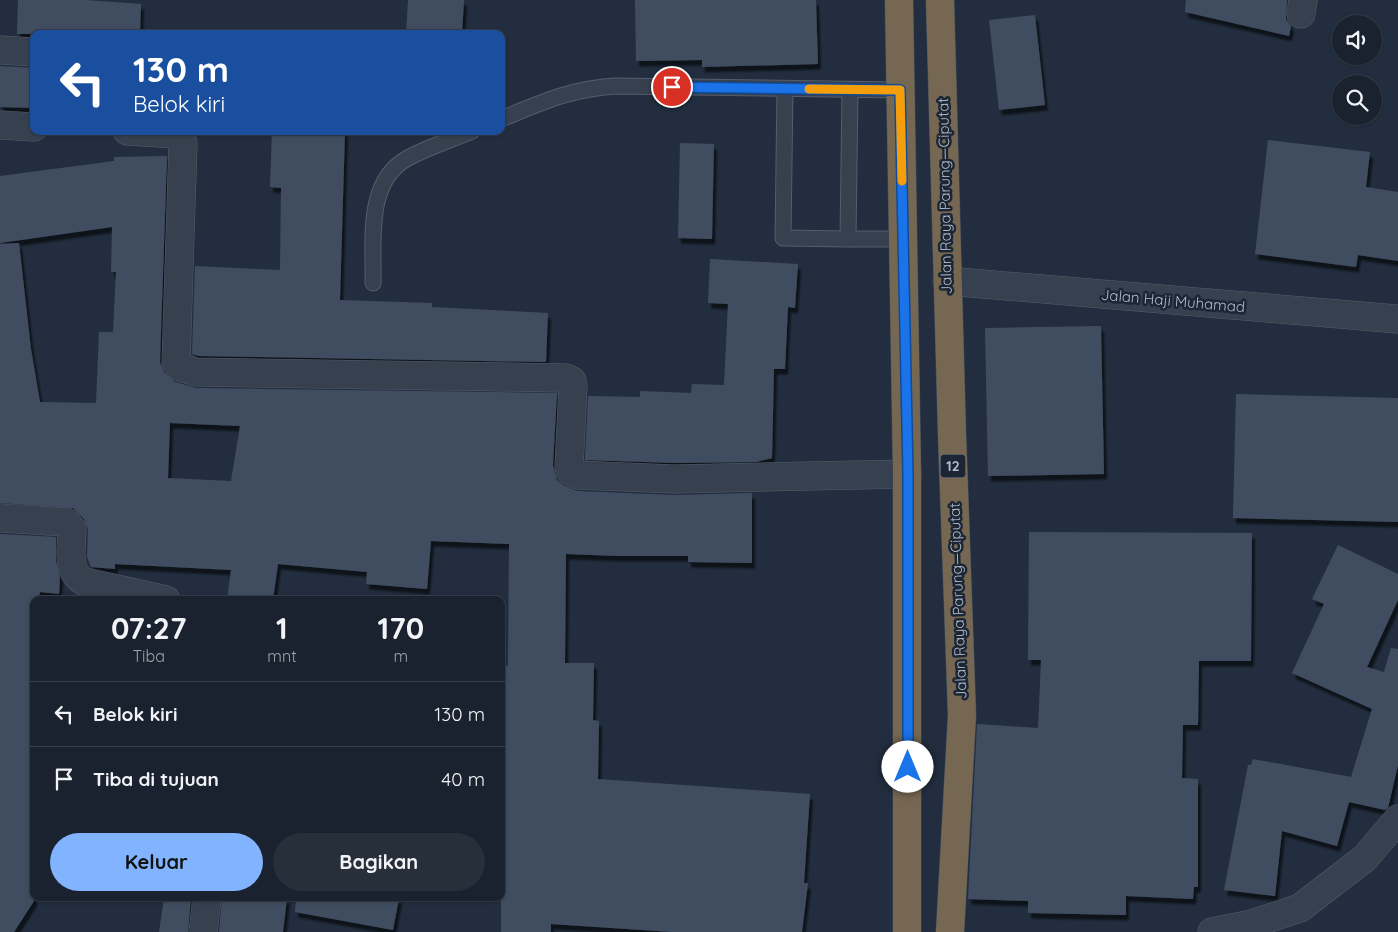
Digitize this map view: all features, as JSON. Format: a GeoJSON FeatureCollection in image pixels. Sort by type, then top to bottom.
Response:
{"type":"FeatureCollection","features":[{"type":"Feature","properties":{"kind":"highway"},"geometry":{"type":"LineString","coordinates":[[899,0],[908,474],[907,932]]}},
{"type":"Feature","properties":{"kind":"highway","name":"Jalan Raya Parung—Ciputat"},"geometry":{"type":"LineString","coordinates":[[940,0],[947,281],[962,715],[950,932]]}},
{"type":"Feature","properties":{"kind":"street"},"geometry":{"type":"LineString","coordinates":[[0,50],[30,52]]}},
{"type":"Feature","properties":{"kind":"street"},"geometry":{"type":"LineString","coordinates":[[0,125],[30,127]]}},
{"type":"Feature","properties":{"kind":"street"},"geometry":{"type":"LineString","coordinates":[[177,135],[183,143],[176,362],[180,367],[196,372],[566,378],[572,381],[573,386],[569,466],[570,471],[578,475],[674,479],[908,474]]}},
{"type":"Feature","properties":{"kind":"street","name":"Jalan Haji Muhamad"},"geometry":{"type":"LineString","coordinates":[[947,281],[1398,319]]}},
{"type":"Feature","properties":{"kind":"street"},"geometry":{"type":"LineString","coordinates":[[0,518],[66,522],[72,529],[71,570],[77,578],[85,582],[148,596]]}},
{"type":"Feature","properties":{"kind":"street"},"geometry":{"type":"LineString","coordinates":[[1212,932],[1252,924],[1300,908],[1364,858],[1398,819]]}},
{"type":"Feature","properties":{"kind":"street"},"geometry":{"type":"LineString","coordinates":[[203,932],[207,901]]}},
{"type":"Feature","properties":{"kind":"lane"},"geometry":{"type":"LineString","coordinates":[[505,117],[555,97],[584,88],[615,86],[900,90]]}},
{"type":"Feature","properties":{"kind":"lane"},"geometry":{"type":"LineString","coordinates":[[785,89],[784,238],[903,239]]}},
{"type":"Feature","properties":{"kind":"lane"},"geometry":{"type":"LineString","coordinates":[[848,239],[850,90]]}},
{"type":"Feature","properties":{"kind":"lane"},"geometry":{"type":"LineString","coordinates":[[373,283],[374,215],[384,179],[407,158],[462,135]]}},
{"type":"Feature","properties":{"kind":"building"},"geometry":{"type":"Polygon","coordinates":[[[18,0],[86,0],[141,4],[140,30],[30,30],[30,34],[17,34],[18,0]]]}},
{"type":"Feature","properties":{"kind":"building"},"geometry":{"type":"Polygon","coordinates":[[[408,0],[464,0],[462,30],[406,30],[408,0]]]}},
{"type":"Feature","properties":{"kind":"building"},"geometry":{"type":"Polygon","coordinates":[[[635,0],[816,0],[818,64],[702,67],[702,60],[636,61],[635,0]]]}},
{"type":"Feature","properties":{"kind":"building"},"geometry":{"type":"Polygon","coordinates":[[[1186,0],[1287,0],[1286,19],[1291,26],[1289,36],[1185,12],[1186,0]]]}},
{"type":"Feature","properties":{"kind":"building"},"geometry":{"type":"Polygon","coordinates":[[[1035,15],[1045,105],[999,110],[989,20],[1035,15]]]}},
{"type":"Feature","properties":{"kind":"building"},"geometry":{"type":"Polygon","coordinates":[[[0,66],[30,68],[30,108],[0,107],[0,66]]]}},
{"type":"Feature","properties":{"kind":"building"},"geometry":{"type":"Polygon","coordinates":[[[272,135],[345,135],[340,300],[432,303],[432,307],[548,313],[546,362],[199,356],[192,354],[195,266],[280,270],[281,188],[270,187],[272,135]]]}},
{"type":"Feature","properties":{"kind":"building"},"geometry":{"type":"Polygon","coordinates":[[[1268,140],[1370,152],[1366,187],[1398,192],[1398,261],[1358,255],[1356,267],[1255,254],[1268,140]]]}},
{"type":"Feature","properties":{"kind":"building"},"geometry":{"type":"Polygon","coordinates":[[[680,143],[714,144],[712,239],[678,238],[680,143]]]}},
{"type":"Feature","properties":{"kind":"building"},"geometry":{"type":"Polygon","coordinates":[[[167,156],[160,362],[164,372],[175,382],[196,388],[557,393],[553,465],[557,480],[563,485],[577,491],[674,495],[752,493],[752,563],[688,562],[688,556],[566,554],[565,663],[594,663],[593,720],[599,721],[598,779],[810,794],[804,883],[808,883],[802,932],[673,932],[551,924],[551,932],[501,932],[501,901],[505,901],[505,665],[508,666],[509,544],[431,541],[427,589],[366,584],[367,572],[278,564],[274,596],[228,596],[231,570],[115,564],[115,569],[91,567],[87,557],[88,529],[84,519],[73,508],[0,503],[0,244],[19,243],[31,349],[40,402],[96,403],[99,332],[113,332],[116,272],[111,272],[112,227],[0,243],[0,176],[114,161],[114,157],[167,156]],[[170,423],[168,478],[231,481],[240,426],[170,423]]]}},
{"type":"Feature","properties":{"kind":"building"},"geometry":{"type":"Polygon","coordinates":[[[710,259],[798,264],[795,308],[788,307],[785,369],[774,369],[772,458],[756,462],[674,463],[585,460],[588,396],[640,397],[640,391],[691,393],[692,384],[724,385],[728,304],[708,303],[710,259]]]}},
{"type":"Feature","properties":{"kind":"building"},"geometry":{"type":"Polygon","coordinates":[[[1101,326],[1104,474],[988,476],[985,328],[1101,326]]]}},
{"type":"Feature","properties":{"kind":"building"},"geometry":{"type":"Polygon","coordinates":[[[1236,394],[1398,398],[1398,522],[1233,518],[1236,394]]]}},
{"type":"Feature","properties":{"kind":"building"},"geometry":{"type":"Polygon","coordinates":[[[1029,532],[1252,533],[1251,661],[1199,661],[1198,725],[1183,725],[1182,778],[1198,779],[1198,887],[1194,887],[1193,899],[1126,896],[1126,915],[1028,913],[1028,901],[968,899],[977,724],[1038,728],[1041,660],[1028,660],[1029,532]]]}},
{"type":"Feature","properties":{"kind":"building"},"geometry":{"type":"Polygon","coordinates":[[[0,534],[56,537],[56,561],[60,578],[59,594],[40,592],[39,596],[30,596],[30,901],[34,901],[14,932],[0,932],[0,534]]]}},
{"type":"Feature","properties":{"kind":"building"},"geometry":{"type":"Polygon","coordinates":[[[1338,545],[1398,574],[1398,600],[1367,667],[1384,672],[1391,648],[1398,649],[1398,765],[1388,808],[1385,810],[1349,802],[1337,846],[1282,831],[1275,896],[1224,890],[1248,765],[1251,765],[1253,759],[1351,777],[1372,709],[1292,673],[1324,604],[1312,599],[1338,545]]]}},
{"type":"Feature","properties":{"kind":"building"},"geometry":{"type":"Polygon","coordinates":[[[164,901],[191,901],[188,932],[159,932],[164,901]]]}},
{"type":"Feature","properties":{"kind":"building"},"geometry":{"type":"Polygon","coordinates":[[[222,901],[287,901],[283,932],[219,932],[222,901]]]}},
{"type":"Feature","properties":{"kind":"building"},"geometry":{"type":"Polygon","coordinates":[[[296,901],[398,901],[393,930],[295,912],[296,901]]]}},
{"type":"Feature","properties":{"kind":"slow traffic"},"geometry":{"type":"LineString","coordinates":[[809,89],[900,90],[902,181]]}},
{"type":"Feature","properties":{"kind":"route"},"geometry":{"type":"LineString","coordinates":[[672,87],[900,90],[908,474],[908,767]]}}]}
